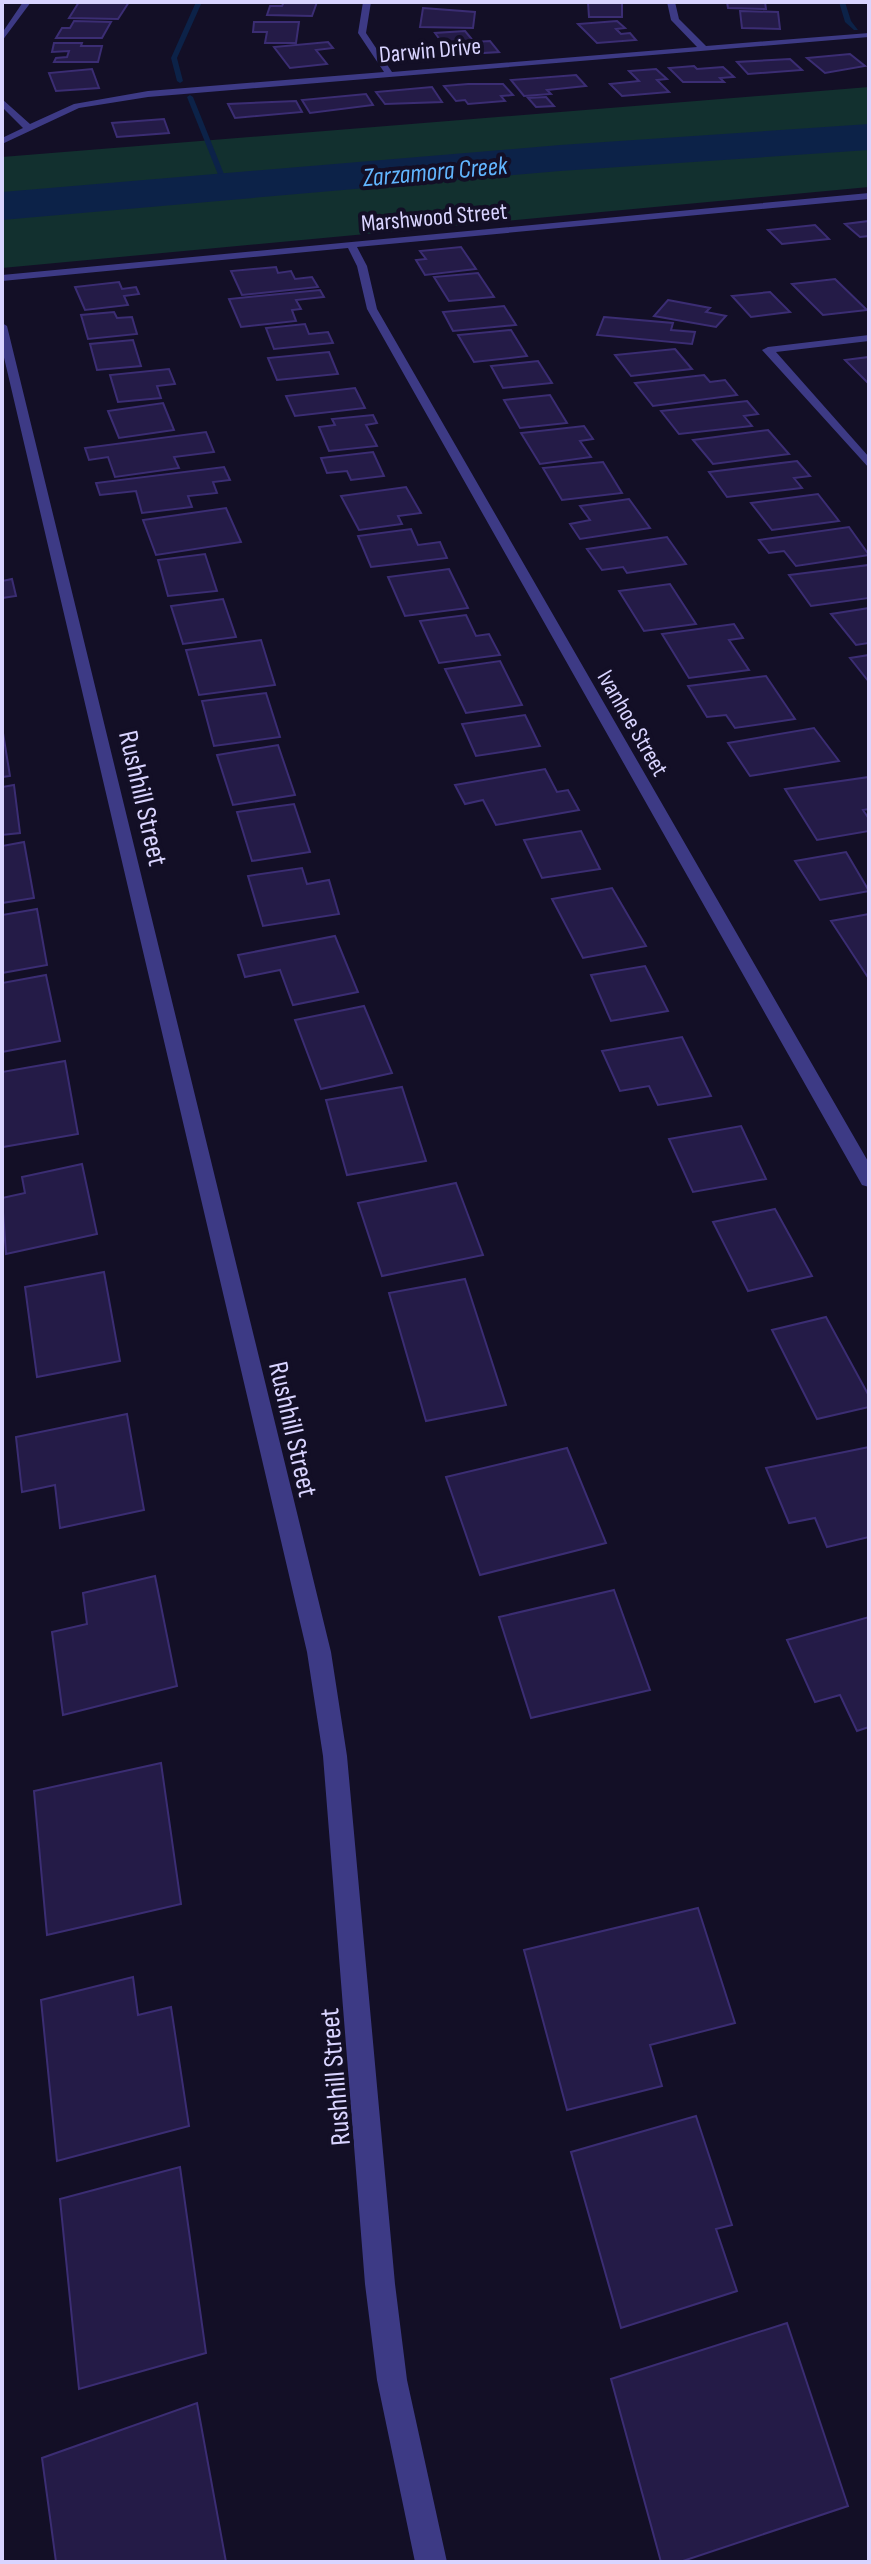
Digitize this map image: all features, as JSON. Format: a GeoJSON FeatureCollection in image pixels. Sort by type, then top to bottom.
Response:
{"type":"FeatureCollection","features":[{"type":"Feature","properties":{"kind":"street"},"geometry":{"type":"LineString","coordinates":[[2,39],[27,2]]}},
{"type":"Feature","properties":{"kind":"street"},"geometry":{"type":"LineString","coordinates":[[367,2],[362,33],[389,74]]}},
{"type":"Feature","properties":{"kind":"street"},"geometry":{"type":"LineString","coordinates":[[671,2],[675,20],[704,49]]}},
{"type":"Feature","properties":{"kind":"street","name":"Darwin Drive"},"geometry":{"type":"LineString","coordinates":[[2,141],[77,106],[106,99],[869,35]]}},
{"type":"Feature","properties":{"kind":"street"},"geometry":{"type":"LineString","coordinates":[[2,102],[30,129]]}},
{"type":"Feature","properties":{"kind":"street","name":"Marshwood Street"},"geometry":{"type":"LineString","coordinates":[[2,278],[869,196]]}},
{"type":"Feature","properties":{"kind":"street","name":"Ivanhoe Street"},"geometry":{"type":"LineString","coordinates":[[351,245],[362,266],[372,309],[869,1180]]}},
{"type":"Feature","properties":{"kind":"street","name":"Rushhill Street"},"geometry":{"type":"LineString","coordinates":[[2,326],[319,1652],[335,1756],[380,2284],[392,2380],[431,2562]]}},
{"type":"Feature","properties":{"kind":"street"},"geometry":{"type":"LineString","coordinates":[[869,338],[768,350],[869,464]]}},
{"type":"Feature","properties":{"kind":"green space"},"geometry":{"type":"Polygon","coordinates":[[[869,87],[869,187],[2,268],[2,157],[869,87]]]}},
{"type":"Feature","properties":{"kind":"building"},"geometry":{"type":"Polygon","coordinates":[[[79,2],[129,2],[118,19],[69,18],[79,2]]]}},
{"type":"Feature","properties":{"kind":"building"},"geometry":{"type":"Polygon","coordinates":[[[284,2],[317,2],[312,16],[267,15],[270,6],[282,6],[284,2]]]}},
{"type":"Feature","properties":{"kind":"building"},"geometry":{"type":"Polygon","coordinates":[[[588,2],[622,2],[622,17],[589,17],[588,2]]]}},
{"type":"Feature","properties":{"kind":"building"},"geometry":{"type":"Polygon","coordinates":[[[727,2],[765,2],[766,9],[728,8],[727,2]]]}},
{"type":"Feature","properties":{"kind":"building"},"geometry":{"type":"Polygon","coordinates":[[[423,8],[475,12],[473,28],[420,27],[423,8]]]}},
{"type":"Feature","properties":{"kind":"building"},"geometry":{"type":"Polygon","coordinates":[[[740,11],[778,12],[780,29],[742,28],[740,11]]]}},
{"type":"Feature","properties":{"kind":"building"},"geometry":{"type":"Polygon","coordinates":[[[74,21],[111,22],[102,38],[56,38],[62,28],[70,28],[74,21]]]}},
{"type":"Feature","properties":{"kind":"building"},"geometry":{"type":"Polygon","coordinates":[[[617,21],[625,28],[616,29],[621,34],[630,33],[636,40],[597,43],[578,24],[617,21]]]}},
{"type":"Feature","properties":{"kind":"building"},"geometry":{"type":"Polygon","coordinates":[[[254,22],[299,22],[296,43],[265,43],[267,32],[253,32],[254,22]]]}},
{"type":"Feature","properties":{"kind":"building"},"geometry":{"type":"Polygon","coordinates":[[[465,31],[474,42],[490,41],[499,52],[451,55],[435,33],[465,31]]]}},
{"type":"Feature","properties":{"kind":"building"},"geometry":{"type":"Polygon","coordinates":[[[328,42],[333,48],[316,50],[327,64],[290,68],[274,47],[328,42]]]}},
{"type":"Feature","properties":{"kind":"building"},"geometry":{"type":"Polygon","coordinates":[[[54,43],[102,46],[98,62],[54,62],[56,58],[67,57],[69,51],[52,52],[54,43]]]}},
{"type":"Feature","properties":{"kind":"building"},"geometry":{"type":"Polygon","coordinates":[[[850,54],[865,66],[825,73],[807,58],[850,54]]]}},
{"type":"Feature","properties":{"kind":"building"},"geometry":{"type":"Polygon","coordinates":[[[790,59],[802,70],[748,74],[737,62],[790,59]]]}},
{"type":"Feature","properties":{"kind":"building"},"geometry":{"type":"Polygon","coordinates":[[[694,66],[697,69],[723,67],[734,77],[720,78],[724,82],[683,82],[669,68],[694,66]]]}},
{"type":"Feature","properties":{"kind":"building"},"geometry":{"type":"Polygon","coordinates":[[[92,69],[99,88],[56,91],[49,73],[92,69]]]}},
{"type":"Feature","properties":{"kind":"building"},"geometry":{"type":"Polygon","coordinates":[[[656,69],[667,79],[657,80],[669,92],[622,96],[610,84],[639,81],[629,71],[656,69]]]}},
{"type":"Feature","properties":{"kind":"building"},"geometry":{"type":"Polygon","coordinates":[[[576,75],[586,86],[547,90],[551,94],[524,96],[511,80],[576,75]]]}},
{"type":"Feature","properties":{"kind":"building"},"geometry":{"type":"Polygon","coordinates":[[[503,84],[513,95],[501,96],[505,101],[468,104],[465,100],[456,101],[444,86],[503,84]]]}},
{"type":"Feature","properties":{"kind":"building"},"geometry":{"type":"Polygon","coordinates":[[[432,87],[442,102],[385,104],[376,92],[432,87]]]}},
{"type":"Feature","properties":{"kind":"building"},"geometry":{"type":"Polygon","coordinates":[[[366,94],[373,105],[310,113],[302,100],[366,94]]]}},
{"type":"Feature","properties":{"kind":"building"},"geometry":{"type":"Polygon","coordinates":[[[546,97],[554,106],[536,107],[528,98],[546,97]]]}},
{"type":"Feature","properties":{"kind":"building"},"geometry":{"type":"Polygon","coordinates":[[[296,101],[302,112],[235,118],[228,104],[296,101]]]}},
{"type":"Feature","properties":{"kind":"building"},"geometry":{"type":"Polygon","coordinates":[[[164,119],[169,133],[117,137],[112,123],[164,119]]]}},
{"type":"Feature","properties":{"kind":"building"},"geometry":{"type":"Polygon","coordinates":[[[869,221],[869,236],[860,237],[845,224],[869,221]]]}},
{"type":"Feature","properties":{"kind":"building"},"geometry":{"type":"Polygon","coordinates":[[[815,225],[829,239],[782,244],[768,230],[815,225]]]}},
{"type":"Feature","properties":{"kind":"building"},"geometry":{"type":"Polygon","coordinates":[[[461,247],[476,269],[425,275],[416,260],[426,259],[420,251],[461,247]]]}},
{"type":"Feature","properties":{"kind":"building"},"geometry":{"type":"Polygon","coordinates":[[[276,267],[278,273],[291,271],[295,279],[312,277],[318,287],[242,295],[231,271],[276,267]]]}},
{"type":"Feature","properties":{"kind":"building"},"geometry":{"type":"Polygon","coordinates":[[[478,273],[494,297],[449,301],[434,277],[478,273]]]}},
{"type":"Feature","properties":{"kind":"building"},"geometry":{"type":"Polygon","coordinates":[[[835,279],[867,310],[823,315],[792,284],[835,279]]]}},
{"type":"Feature","properties":{"kind":"building"},"geometry":{"type":"Polygon","coordinates":[[[119,282],[122,289],[136,287],[139,294],[124,296],[128,305],[85,310],[75,287],[119,282]]]}},
{"type":"Feature","properties":{"kind":"building"},"geometry":{"type":"Polygon","coordinates":[[[320,290],[324,297],[296,300],[301,309],[292,310],[296,321],[241,327],[229,299],[320,290]]]}},
{"type":"Feature","properties":{"kind":"building"},"geometry":{"type":"Polygon","coordinates":[[[770,292],[790,312],[751,317],[732,296],[770,292]]]}},
{"type":"Feature","properties":{"kind":"building"},"geometry":{"type":"Polygon","coordinates":[[[668,300],[710,308],[706,312],[726,316],[716,327],[654,316],[668,300]]]}},
{"type":"Feature","properties":{"kind":"building"},"geometry":{"type":"Polygon","coordinates":[[[504,306],[516,325],[453,331],[443,312],[504,306]]]}},
{"type":"Feature","properties":{"kind":"building"},"geometry":{"type":"Polygon","coordinates":[[[114,312],[117,318],[132,317],[137,334],[88,339],[81,315],[114,312]]]}},
{"type":"Feature","properties":{"kind":"building"},"geometry":{"type":"Polygon","coordinates":[[[604,317],[673,323],[671,330],[695,332],[692,344],[597,335],[604,317]]]}},
{"type":"Feature","properties":{"kind":"building"},"geometry":{"type":"Polygon","coordinates":[[[305,324],[309,334],[328,332],[333,343],[274,349],[266,328],[305,324]]]}},
{"type":"Feature","properties":{"kind":"building"},"geometry":{"type":"Polygon","coordinates":[[[511,330],[527,356],[474,362],[458,335],[511,330]]]}},
{"type":"Feature","properties":{"kind":"building"},"geometry":{"type":"Polygon","coordinates":[[[133,340],[141,366],[97,370],[90,344],[133,340]]]}},
{"type":"Feature","properties":{"kind":"building"},"geometry":{"type":"Polygon","coordinates":[[[675,349],[692,369],[631,376],[615,355],[675,349]]]}},
{"type":"Feature","properties":{"kind":"building"},"geometry":{"type":"Polygon","coordinates":[[[329,352],[338,374],[277,380],[268,358],[329,352]]]}},
{"type":"Feature","properties":{"kind":"building"},"geometry":{"type":"Polygon","coordinates":[[[869,357],[869,381],[867,382],[845,360],[869,357]]]}},
{"type":"Feature","properties":{"kind":"building"},"geometry":{"type":"Polygon","coordinates":[[[538,361],[552,383],[503,388],[491,366],[538,361]]]}},
{"type":"Feature","properties":{"kind":"building"},"geometry":{"type":"Polygon","coordinates":[[[169,369],[175,384],[157,386],[161,398],[118,402],[110,375],[169,369]]]}},
{"type":"Feature","properties":{"kind":"building"},"geometry":{"type":"Polygon","coordinates":[[[704,375],[710,382],[725,380],[737,395],[653,406],[635,383],[704,375]]]}},
{"type":"Feature","properties":{"kind":"building"},"geometry":{"type":"Polygon","coordinates":[[[355,388],[365,408],[295,416],[286,396],[355,388]]]}},
{"type":"Feature","properties":{"kind":"building"},"geometry":{"type":"Polygon","coordinates":[[[550,395],[567,423],[520,428],[504,400],[550,395]]]}},
{"type":"Feature","properties":{"kind":"building"},"geometry":{"type":"Polygon","coordinates":[[[747,401],[758,414],[744,416],[752,426],[679,434],[661,411],[747,401]]]}},
{"type":"Feature","properties":{"kind":"building"},"geometry":{"type":"Polygon","coordinates":[[[163,403],[174,430],[119,438],[108,411],[163,403]]]}},
{"type":"Feature","properties":{"kind":"building"},"geometry":{"type":"Polygon","coordinates":[[[373,415],[377,423],[366,425],[377,446],[329,451],[319,427],[335,425],[332,419],[373,415]]]}},
{"type":"Feature","properties":{"kind":"building"},"geometry":{"type":"Polygon","coordinates":[[[584,426],[593,439],[580,441],[591,457],[540,464],[521,433],[584,426]]]}},
{"type":"Feature","properties":{"kind":"building"},"geometry":{"type":"Polygon","coordinates":[[[768,430],[789,454],[713,464],[693,440],[768,430]]]}},
{"type":"Feature","properties":{"kind":"building"},"geometry":{"type":"Polygon","coordinates":[[[206,432],[214,452],[174,457],[179,468],[115,477],[108,457],[89,460],[85,448],[206,432]]]}},
{"type":"Feature","properties":{"kind":"building"},"geometry":{"type":"Polygon","coordinates":[[[373,452],[384,476],[351,480],[347,471],[327,473],[321,458],[373,452]]]}},
{"type":"Feature","properties":{"kind":"building"},"geometry":{"type":"Polygon","coordinates":[[[797,461],[810,476],[794,478],[802,488],[727,497],[709,472],[797,461]]]}},
{"type":"Feature","properties":{"kind":"building"},"geometry":{"type":"Polygon","coordinates":[[[603,462],[622,493],[562,500],[543,468],[603,462]]]}},
{"type":"Feature","properties":{"kind":"building"},"geometry":{"type":"Polygon","coordinates":[[[224,467],[230,480],[213,482],[217,493],[188,496],[192,507],[142,513],[136,491],[100,495],[96,483],[224,467]]]}},
{"type":"Feature","properties":{"kind":"building"},"geometry":{"type":"Polygon","coordinates":[[[406,487],[421,513],[398,516],[402,524],[359,530],[341,496],[406,487]]]}},
{"type":"Feature","properties":{"kind":"building"},"geometry":{"type":"Polygon","coordinates":[[[818,494],[839,521],[772,530],[751,503],[818,494]]]}},
{"type":"Feature","properties":{"kind":"building"},"geometry":{"type":"Polygon","coordinates":[[[629,499],[650,528],[580,539],[570,524],[590,520],[580,506],[629,499]]]}},
{"type":"Feature","properties":{"kind":"building"},"geometry":{"type":"Polygon","coordinates":[[[226,508],[241,542],[156,555],[143,520],[226,508]]]}},
{"type":"Feature","properties":{"kind":"building"},"geometry":{"type":"Polygon","coordinates":[[[849,527],[869,555],[796,566],[784,551],[769,553],[759,540],[849,527]]]}},
{"type":"Feature","properties":{"kind":"building"},"geometry":{"type":"Polygon","coordinates":[[[411,529],[418,545],[440,542],[447,558],[371,567],[358,536],[411,529]]]}},
{"type":"Feature","properties":{"kind":"building"},"geometry":{"type":"Polygon","coordinates":[[[667,537],[686,564],[627,573],[623,567],[602,570],[587,549],[667,537]]]}},
{"type":"Feature","properties":{"kind":"building"},"geometry":{"type":"Polygon","coordinates":[[[205,554],[217,591],[168,596],[158,560],[205,554]]]}},
{"type":"Feature","properties":{"kind":"building"},"geometry":{"type":"Polygon","coordinates":[[[869,565],[869,598],[811,606],[789,575],[869,565]]]}},
{"type":"Feature","properties":{"kind":"building"},"geometry":{"type":"Polygon","coordinates":[[[449,569],[468,608],[405,616],[388,577],[449,569]]]}},
{"type":"Feature","properties":{"kind":"building"},"geometry":{"type":"Polygon","coordinates":[[[12,579],[16,596],[2,598],[2,581],[12,579]]]}},
{"type":"Feature","properties":{"kind":"building"},"geometry":{"type":"Polygon","coordinates":[[[670,584],[696,624],[644,631],[619,591],[670,584]]]}},
{"type":"Feature","properties":{"kind":"building"},"geometry":{"type":"Polygon","coordinates":[[[223,599],[236,637],[183,644],[171,606],[223,599]]]}},
{"type":"Feature","properties":{"kind":"building"},"geometry":{"type":"Polygon","coordinates":[[[869,608],[869,643],[856,645],[831,614],[869,608]]]}},
{"type":"Feature","properties":{"kind":"building"},"geometry":{"type":"Polygon","coordinates":[[[466,615],[476,636],[489,634],[500,655],[439,663],[420,621],[466,615]]]}},
{"type":"Feature","properties":{"kind":"building"},"geometry":{"type":"Polygon","coordinates":[[[734,624],[743,638],[729,640],[749,670],[689,678],[662,634],[734,624]]]}},
{"type":"Feature","properties":{"kind":"building"},"geometry":{"type":"Polygon","coordinates":[[[261,640],[275,685],[199,695],[186,650],[261,640]]]}},
{"type":"Feature","properties":{"kind":"building"},"geometry":{"type":"Polygon","coordinates":[[[869,655],[869,682],[850,658],[869,655]]]}},
{"type":"Feature","properties":{"kind":"building"},"geometry":{"type":"Polygon","coordinates":[[[500,661],[522,705],[466,713],[445,669],[500,661]]]}},
{"type":"Feature","properties":{"kind":"building"},"geometry":{"type":"Polygon","coordinates":[[[766,676],[795,719],[735,728],[726,715],[707,717],[688,686],[766,676]]]}},
{"type":"Feature","properties":{"kind":"building"},"geometry":{"type":"Polygon","coordinates":[[[266,693],[280,737],[214,746],[202,701],[266,693]]]}},
{"type":"Feature","properties":{"kind":"building"},"geometry":{"type":"Polygon","coordinates":[[[525,715],[540,746],[476,756],[462,724],[525,715]]]}},
{"type":"Feature","properties":{"kind":"building"},"geometry":{"type":"Polygon","coordinates":[[[2,727],[10,776],[2,777],[2,727]]]}},
{"type":"Feature","properties":{"kind":"building"},"geometry":{"type":"Polygon","coordinates":[[[814,728],[839,761],[750,776],[728,743],[814,728]]]}},
{"type":"Feature","properties":{"kind":"building"},"geometry":{"type":"Polygon","coordinates":[[[278,745],[295,795],[233,805],[217,755],[278,745]]]}},
{"type":"Feature","properties":{"kind":"building"},"geometry":{"type":"Polygon","coordinates":[[[545,769],[557,792],[568,790],[579,810],[496,825],[483,800],[465,804],[455,785],[545,769]]]}},
{"type":"Feature","properties":{"kind":"building"},"geometry":{"type":"Polygon","coordinates":[[[869,777],[869,809],[863,810],[869,819],[869,831],[817,840],[785,789],[869,777]]]}},
{"type":"Feature","properties":{"kind":"building"},"geometry":{"type":"Polygon","coordinates":[[[14,785],[20,833],[2,835],[2,787],[14,785]]]}},
{"type":"Feature","properties":{"kind":"building"},"geometry":{"type":"Polygon","coordinates":[[[294,804],[310,852],[252,861],[237,812],[294,804]]]}},
{"type":"Feature","properties":{"kind":"building"},"geometry":{"type":"Polygon","coordinates":[[[581,831],[600,869],[542,878],[524,840],[581,831]]]}},
{"type":"Feature","properties":{"kind":"building"},"geometry":{"type":"Polygon","coordinates":[[[24,842],[34,898],[2,903],[2,846],[24,842]]]}},
{"type":"Feature","properties":{"kind":"building"},"geometry":{"type":"Polygon","coordinates":[[[846,852],[869,891],[820,900],[795,861],[846,852]]]}},
{"type":"Feature","properties":{"kind":"building"},"geometry":{"type":"Polygon","coordinates":[[[302,868],[307,884],[329,880],[339,914],[263,926],[248,876],[302,868]]]}},
{"type":"Feature","properties":{"kind":"building"},"geometry":{"type":"Polygon","coordinates":[[[612,888],[646,946],[583,958],[552,899],[612,888]]]}},
{"type":"Feature","properties":{"kind":"building"},"geometry":{"type":"Polygon","coordinates":[[[37,909],[47,965],[2,973],[2,915],[37,909]]]}},
{"type":"Feature","properties":{"kind":"building"},"geometry":{"type":"Polygon","coordinates":[[[869,914],[869,979],[831,921],[869,914]]]}},
{"type":"Feature","properties":{"kind":"building"},"geometry":{"type":"Polygon","coordinates":[[[335,936],[358,992],[293,1005],[280,970],[245,977],[238,955],[335,936]]]}},
{"type":"Feature","properties":{"kind":"building"},"geometry":{"type":"Polygon","coordinates":[[[645,966],[668,1011],[611,1021],[591,975],[645,966]]]}},
{"type":"Feature","properties":{"kind":"building"},"geometry":{"type":"Polygon","coordinates":[[[46,975],[60,1041],[2,1052],[2,983],[46,975]]]}},
{"type":"Feature","properties":{"kind":"building"},"geometry":{"type":"Polygon","coordinates":[[[364,1006],[392,1073],[321,1089],[295,1020],[364,1006]]]}},
{"type":"Feature","properties":{"kind":"building"},"geometry":{"type":"Polygon","coordinates":[[[682,1037],[711,1096],[658,1105],[649,1086],[620,1091],[602,1051],[682,1037]]]}},
{"type":"Feature","properties":{"kind":"building"},"geometry":{"type":"Polygon","coordinates":[[[65,1061],[78,1134],[3,1147],[2,1072],[65,1061]]]}},
{"type":"Feature","properties":{"kind":"building"},"geometry":{"type":"Polygon","coordinates":[[[402,1087],[426,1161],[347,1175],[326,1100],[402,1087]]]}},
{"type":"Feature","properties":{"kind":"building"},"geometry":{"type":"Polygon","coordinates":[[[741,1126],[766,1179],[693,1192],[669,1139],[741,1126]]]}},
{"type":"Feature","properties":{"kind":"building"},"geometry":{"type":"Polygon","coordinates":[[[82,1164],[97,1234],[6,1254],[2,1198],[25,1193],[22,1177],[82,1164]]]}},
{"type":"Feature","properties":{"kind":"building"},"geometry":{"type":"Polygon","coordinates":[[[456,1183],[483,1255],[382,1276],[358,1203],[456,1183]]]}},
{"type":"Feature","properties":{"kind":"building"},"geometry":{"type":"Polygon","coordinates":[[[775,1209],[812,1276],[748,1291],[713,1222],[775,1209]]]}},
{"type":"Feature","properties":{"kind":"building"},"geometry":{"type":"Polygon","coordinates":[[[104,1272],[120,1361],[37,1377],[25,1287],[104,1272]]]}},
{"type":"Feature","properties":{"kind":"building"},"geometry":{"type":"Polygon","coordinates":[[[465,1279],[506,1405],[426,1421],[389,1293],[465,1279]]]}},
{"type":"Feature","properties":{"kind":"building"},"geometry":{"type":"Polygon","coordinates":[[[826,1317],[869,1396],[869,1407],[817,1419],[772,1330],[826,1317]]]}},
{"type":"Feature","properties":{"kind":"building"},"geometry":{"type":"Polygon","coordinates":[[[127,1414],[144,1510],[60,1528],[55,1485],[22,1492],[16,1437],[127,1414]]]}},
{"type":"Feature","properties":{"kind":"building"},"geometry":{"type":"Polygon","coordinates":[[[869,1447],[869,1537],[827,1547],[815,1518],[789,1523],[766,1468],[869,1447]]]}},
{"type":"Feature","properties":{"kind":"building"},"geometry":{"type":"Polygon","coordinates":[[[567,1448],[606,1543],[480,1575],[446,1477],[567,1448]]]}},
{"type":"Feature","properties":{"kind":"building"},"geometry":{"type":"Polygon","coordinates":[[[155,1576],[177,1686],[63,1715],[52,1632],[87,1624],[83,1593],[155,1576]]]}},
{"type":"Feature","properties":{"kind":"building"},"geometry":{"type":"Polygon","coordinates":[[[614,1590],[650,1690],[531,1718],[499,1617],[614,1590]]]}},
{"type":"Feature","properties":{"kind":"building"},"geometry":{"type":"Polygon","coordinates":[[[869,1617],[869,1727],[857,1731],[840,1695],[815,1702],[787,1640],[869,1617]]]}},
{"type":"Feature","properties":{"kind":"building"},"geometry":{"type":"Polygon","coordinates":[[[161,1763],[181,1904],[47,1935],[34,1791],[161,1763]]]}},
{"type":"Feature","properties":{"kind":"building"},"geometry":{"type":"Polygon","coordinates":[[[698,1908],[735,2023],[650,2045],[662,2086],[567,2110],[524,1950],[698,1908]]]}},
{"type":"Feature","properties":{"kind":"building"},"geometry":{"type":"Polygon","coordinates":[[[133,1977],[138,2015],[171,2007],[189,2126],[57,2161],[41,2000],[133,1977]]]}},
{"type":"Feature","properties":{"kind":"building"},"geometry":{"type":"Polygon","coordinates":[[[696,2116],[732,2225],[716,2229],[737,2291],[621,2328],[571,2152],[696,2116]]]}},
{"type":"Feature","properties":{"kind":"building"},"geometry":{"type":"Polygon","coordinates":[[[180,2167],[206,2353],[79,2389],[60,2199],[180,2167]]]}},
{"type":"Feature","properties":{"kind":"building"},"geometry":{"type":"Polygon","coordinates":[[[787,2323],[848,2506],[680,2562],[661,2562],[611,2379],[787,2323]]]}},
{"type":"Feature","properties":{"kind":"building"},"geometry":{"type":"Polygon","coordinates":[[[197,2403],[226,2562],[56,2562],[42,2458],[197,2403]]]}},
{"type":"Feature","properties":{"kind":"waterway"},"geometry":{"type":"LineString","coordinates":[[180,81],[174,58],[199,2]]}},
{"type":"Feature","properties":{"kind":"waterway"},"geometry":{"type":"LineString","coordinates":[[842,2],[848,22],[856,29]]}},
{"type":"Feature","properties":{"kind":"waterway"},"geometry":{"type":"LineString","coordinates":[[190,97],[227,187]]}},
{"type":"Feature","properties":{"kind":"waterway","name":"Zarzamora Creek"},"geometry":{"type":"LineString","coordinates":[[2,206],[560,158],[869,137]]}}]}
